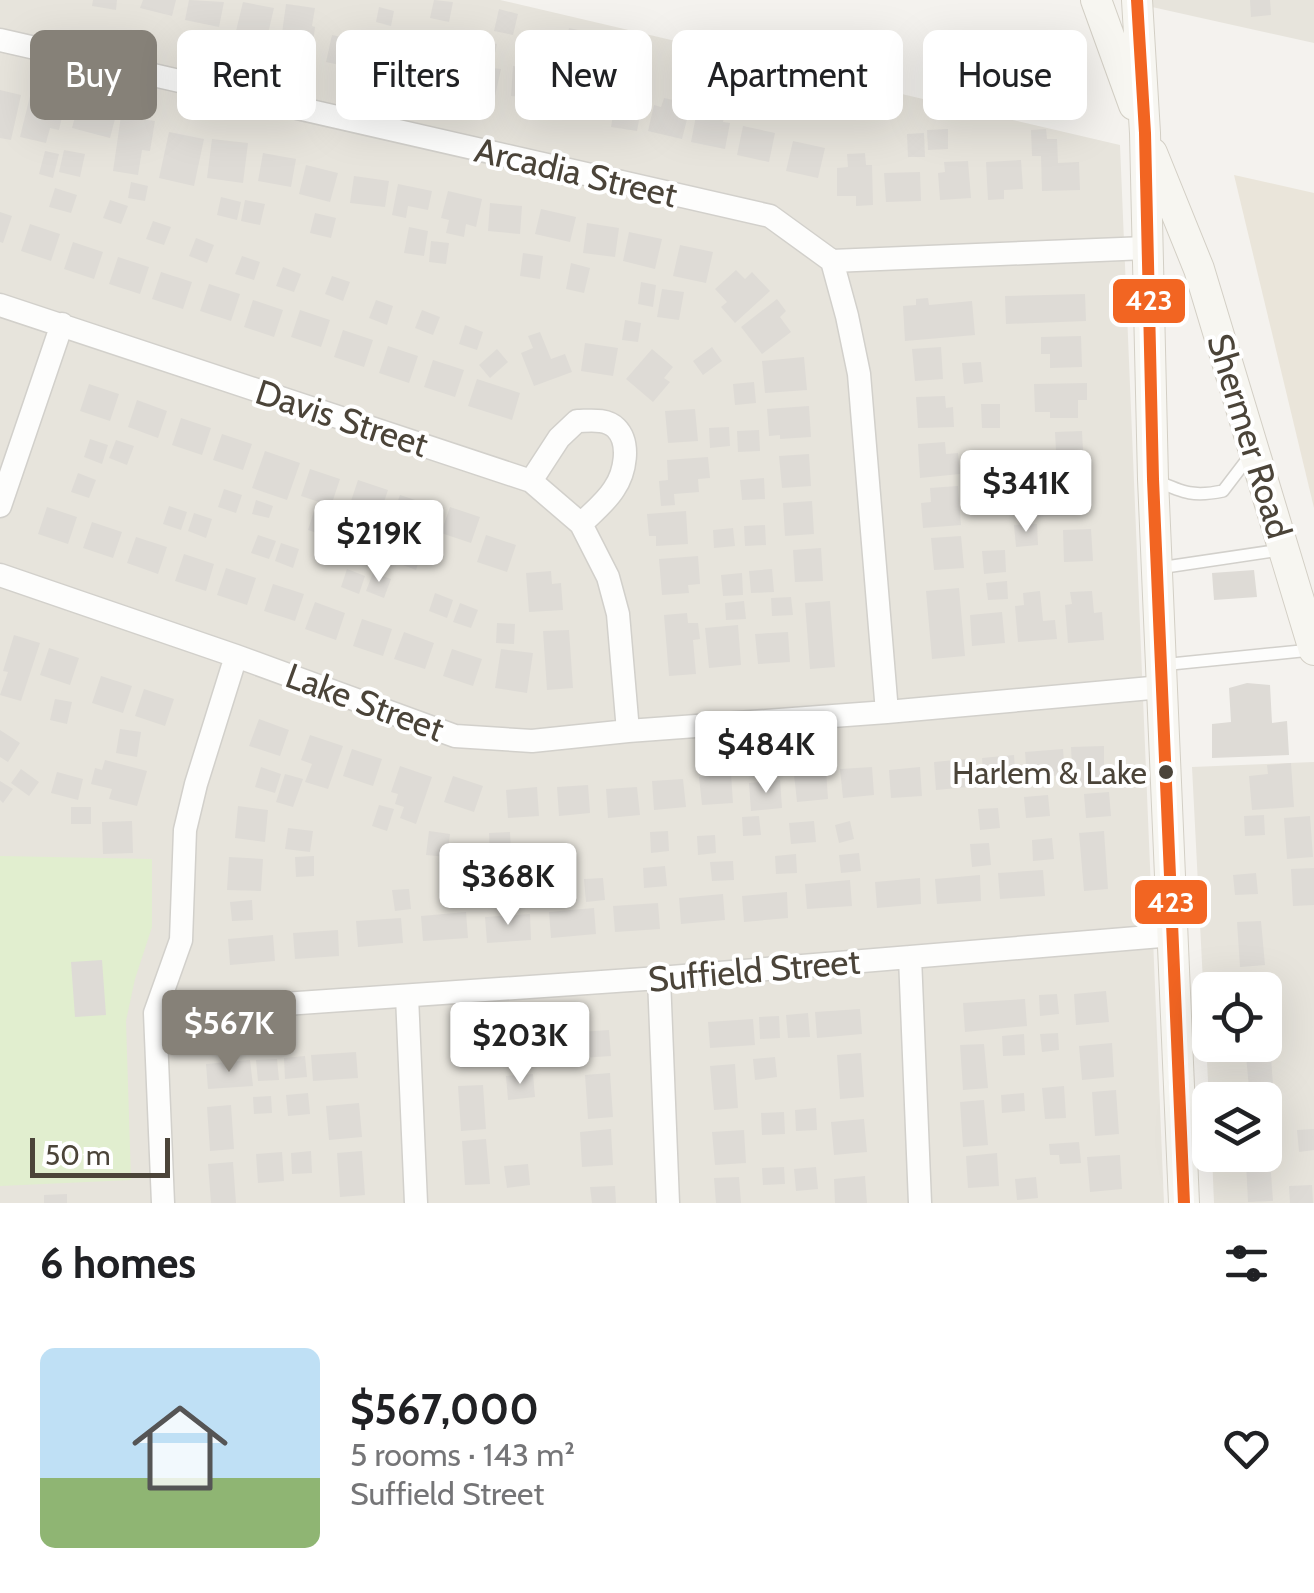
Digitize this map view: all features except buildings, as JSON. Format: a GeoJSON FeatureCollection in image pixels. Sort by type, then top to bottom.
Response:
{"type":"FeatureCollection","features":[{"type":"Feature","properties":{"kind":"main road","name":"Shermer Road"},"geometry":{"type":"LineString","coordinates":[[1096,0],[1200,269],[1314,650]]}},
{"type":"Feature","properties":{"kind":"main road"},"geometry":{"type":"LineString","coordinates":[[1138,0],[1184,1203]]}},
{"type":"Feature","properties":{"kind":"street","name":"Arcadia Street"},"geometry":{"type":"LineString","coordinates":[[0,40],[770,216],[832,261]]}},
{"type":"Feature","properties":{"kind":"street"},"geometry":{"type":"LineString","coordinates":[[887,712],[859,374],[832,261],[1146,248]]}},
{"type":"Feature","properties":{"kind":"street","name":"Davis Street"},"geometry":{"type":"LineString","coordinates":[[0,305],[531,481],[581,524],[608,577],[618,614],[628,731]]}},
{"type":"Feature","properties":{"kind":"street"},"geometry":{"type":"LineString","coordinates":[[0,506],[62,324]]}},
{"type":"Feature","properties":{"kind":"street"},"geometry":{"type":"LineString","coordinates":[[531,481],[559,438],[577,421],[599,420],[616,428],[625,447],[624,472],[614,490],[581,524]]}},
{"type":"Feature","properties":{"kind":"street","name":"Lake Street"},"geometry":{"type":"LineString","coordinates":[[0,575],[454,736],[532,741],[887,712],[1162,676]]}},
{"type":"Feature","properties":{"kind":"street"},"geometry":{"type":"LineString","coordinates":[[163,1203],[156,1014],[180,940],[185,830],[236,656]]}},
{"type":"Feature","properties":{"kind":"street","name":"Suffield Street"},"geometry":{"type":"LineString","coordinates":[[156,1014],[659,978],[1173,935]]}},
{"type":"Feature","properties":{"kind":"street"},"geometry":{"type":"LineString","coordinates":[[910,957],[920,1203]]}},
{"type":"Feature","properties":{"kind":"street"},"geometry":{"type":"LineString","coordinates":[[659,978],[668,1203]]}},
{"type":"Feature","properties":{"kind":"street"},"geometry":{"type":"LineString","coordinates":[[407,996],[416,1203]]}},
{"type":"Feature","properties":{"kind":"lane"},"geometry":{"type":"LineString","coordinates":[[1154,480],[1200,496],[1224,491],[1254,451]]}},
{"type":"Feature","properties":{"kind":"lane"},"geometry":{"type":"LineString","coordinates":[[1157,568],[1284,550]]}},
{"type":"Feature","properties":{"kind":"lane"},"geometry":{"type":"LineString","coordinates":[[1162,676],[1314,650]]}},
{"type":"Feature","properties":{"kind":"shaded area"},"geometry":{"type":"Polygon","coordinates":[[[0,0],[500,0],[628,30],[515,30],[515,120],[652,120],[652,36],[672,40],[672,120],[903,120],[903,94],[923,99],[923,120],[1013,120],[1120,145],[1164,1203],[0,1203],[0,0]]]}},
{"type":"Feature","properties":{"kind":"shaded area"},"geometry":{"type":"Polygon","coordinates":[[[1152,0],[1314,0],[1314,43],[1152,7],[1152,0]]]}},
{"type":"Feature","properties":{"kind":"shaded area"},"geometry":{"type":"Polygon","coordinates":[[[1234,175],[1314,193],[1314,508],[1234,175]]]}},
{"type":"Feature","properties":{"kind":"shaded area"},"geometry":{"type":"Polygon","coordinates":[[[1314,762],[1314,1203],[1214,1203],[1213,1172],[1282,1172],[1282,1082],[1208,1082],[1207,1062],[1282,1062],[1282,972],[1202,972],[1192,767],[1314,762]]]}},
{"type":"Feature","properties":{"kind":"green space"},"geometry":{"type":"Polygon","coordinates":[[[0,856],[152,859],[152,927],[126,1021],[131,1180],[0,1186],[0,856]]]}},
{"type":"Feature","properties":{"kind":"transit line","name":"423"},"geometry":{"type":"LineString","coordinates":[[1137,0],[1184,1203]]}},
{"type":"Feature","properties":{"kind":"place","name":"Harlem & Lake"},"geometry":{"type":"Point","coordinates":[1166,772]}}]}
